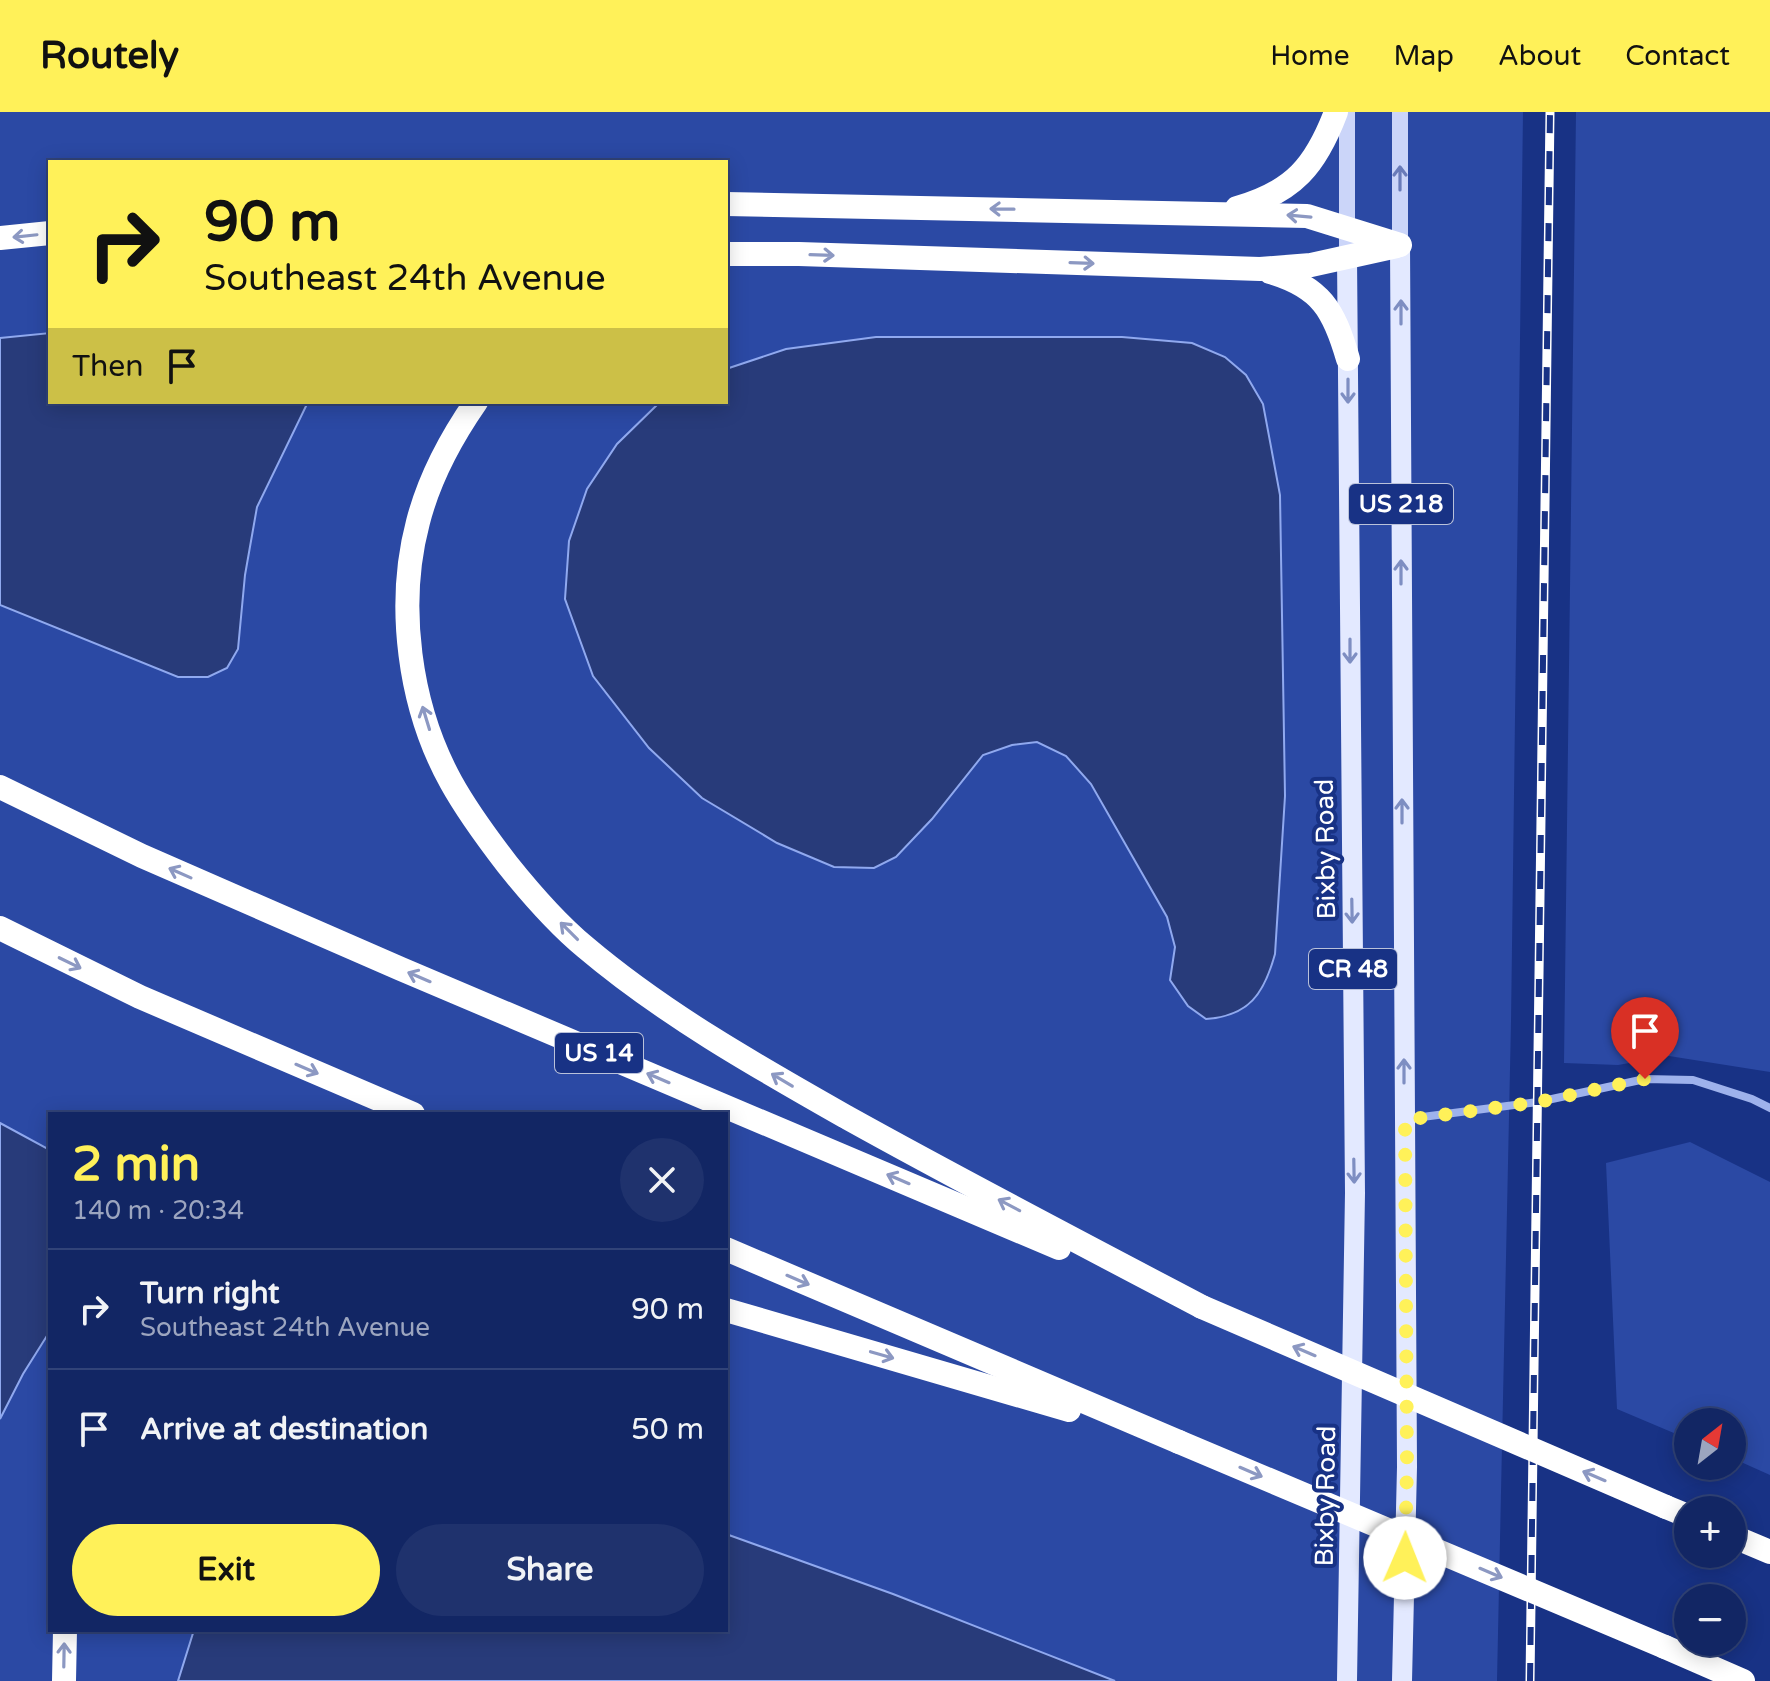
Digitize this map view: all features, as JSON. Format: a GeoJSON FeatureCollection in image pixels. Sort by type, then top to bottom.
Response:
{"type":"FeatureCollection","features":[{"type":"Feature","properties":{"kind":"highway"},"geometry":{"type":"LineString","coordinates":[[1220,213],[1261,201],[1288,186],[1307,169],[1323,145],[1336,112]]}},
{"type":"Feature","properties":{"kind":"highway"},"geometry":{"type":"LineString","coordinates":[[728,204],[1307,216],[1400,245]]}},
{"type":"Feature","properties":{"kind":"highway"},"geometry":{"type":"LineString","coordinates":[[0,238],[48,233]]}},
{"type":"Feature","properties":{"kind":"highway"},"geometry":{"type":"LineString","coordinates":[[728,254],[1260,269],[1311,265],[1400,245]]}},
{"type":"Feature","properties":{"kind":"highway"},"geometry":{"type":"LineString","coordinates":[[1260,269],[1290,278],[1326,304],[1338,325],[1348,359]]}},
{"type":"Feature","properties":{"kind":"highway"},"geometry":{"type":"LineString","coordinates":[[475,404],[434,475],[418,522],[409,578],[409,634],[416,686],[430,733],[450,780],[487,838],[530,893],[584,946],[644,992],[728,1048],[911,1153],[1202,1307]]}},
{"type":"Feature","properties":{"kind":"highway","name":"US 14"},"geometry":{"type":"LineString","coordinates":[[0,787],[142,856],[387,963],[1202,1307],[1674,1511]]}},
{"type":"Feature","properties":{"kind":"highway"},"geometry":{"type":"LineString","coordinates":[[0,928],[140,997],[408,1112]]}},
{"type":"Feature","properties":{"kind":"highway"},"geometry":{"type":"LineString","coordinates":[[728,1250],[1743,1681]]}},
{"type":"Feature","properties":{"kind":"highway"},"geometry":{"type":"LineString","coordinates":[[728,1311],[1179,1442]]}},
{"type":"Feature","properties":{"kind":"highway"},"geometry":{"type":"LineString","coordinates":[[1746,1542],[1770,1552]]}},
{"type":"Feature","properties":{"kind":"highway"},"geometry":{"type":"LineString","coordinates":[[64,1681],[65,1632]]}},
{"type":"Feature","properties":{"kind":"main road","name":"Bixby Road"},"geometry":{"type":"LineString","coordinates":[[1347,112],[1355,1193],[1347,1681]]}},
{"type":"Feature","properties":{"kind":"main road"},"geometry":{"type":"LineString","coordinates":[[1400,112],[1400,245]]}},
{"type":"Feature","properties":{"kind":"main road","name":"US 218"},"geometry":{"type":"LineString","coordinates":[[1400,245],[1407,1467],[1402,1681]]}},
{"type":"Feature","properties":{"kind":"street"},"geometry":{"type":"LineString","coordinates":[[1405,1120],[1538,1102],[1645,1079],[1693,1080],[1770,1108]]}},
{"type":"Feature","properties":{"kind":"shaded area"},"geometry":{"type":"Polygon","coordinates":[[[0,112],[1523,112],[1511,1022],[1497,1681],[0,1681],[0,112]]]}},
{"type":"Feature","properties":{"kind":"shaded area"},"geometry":{"type":"Polygon","coordinates":[[[1576,112],[1770,112],[1770,1072],[1669,1056],[1618,1065],[1564,1063],[1576,112]]]}},
{"type":"Feature","properties":{"kind":"shaded area"},"geometry":{"type":"Polygon","coordinates":[[[48,333],[48,404],[307,404],[257,507],[245,575],[238,649],[227,668],[208,677],[178,677],[0,605],[0,338],[48,333]]]}},
{"type":"Feature","properties":{"kind":"shaded area"},"geometry":{"type":"Polygon","coordinates":[[[876,337],[1122,337],[1192,343],[1225,357],[1246,375],[1263,404],[1280,495],[1285,796],[1275,954],[1266,981],[1244,1008],[1206,1019],[1188,1006],[1170,980],[1175,947],[1167,917],[1091,784],[1066,756],[1037,742],[1012,745],[983,755],[932,819],[896,857],[874,868],[834,867],[777,843],[702,798],[649,748],[593,676],[565,599],[569,541],[587,489],[617,444],[658,404],[728,404],[728,368],[786,349],[876,337]]]}},
{"type":"Feature","properties":{"kind":"shaded area"},"geometry":{"type":"Polygon","coordinates":[[[0,1123],[48,1149],[48,1334],[0,1419],[0,1123]]]}},
{"type":"Feature","properties":{"kind":"shaded area"},"geometry":{"type":"Polygon","coordinates":[[[1690,1142],[1770,1182],[1770,1475],[1746,1464],[1746,1408],[1674,1408],[1674,1433],[1617,1409],[1606,1163],[1690,1142]]]}},
{"type":"Feature","properties":{"kind":"shaded area"},"geometry":{"type":"Polygon","coordinates":[[[728,1535],[893,1594],[1115,1681],[178,1681],[193,1632],[728,1632],[728,1535]]]}},
{"type":"Feature","properties":{"kind":"railway"},"geometry":{"type":"LineString","coordinates":[[1530,1681],[1550,112]]}},
{"type":"Feature","properties":{"kind":"route"},"geometry":{"type":"LineString","coordinates":[[1405,1558],[1405,1120],[1538,1102],[1645,1079]]}}]}
